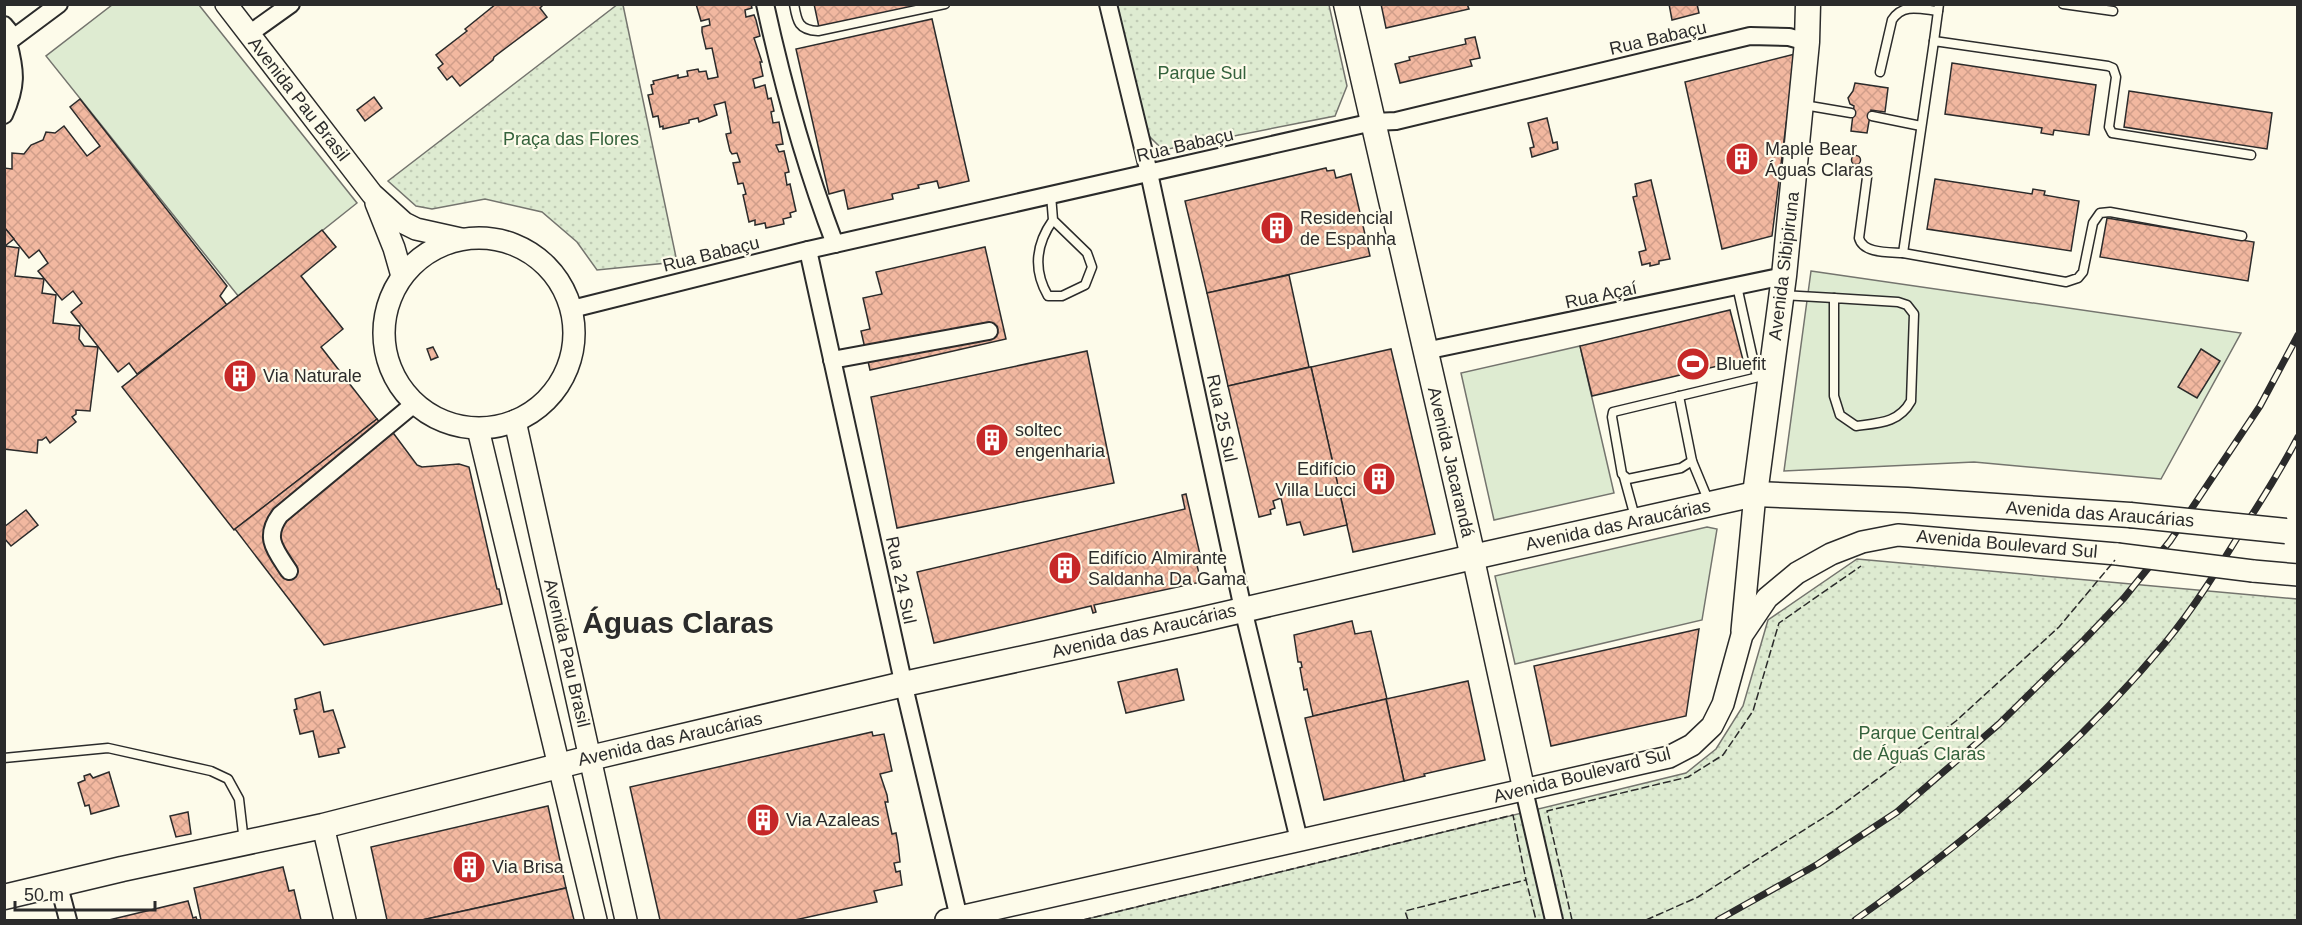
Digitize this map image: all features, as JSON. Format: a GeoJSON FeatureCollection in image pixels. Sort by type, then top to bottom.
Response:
{"type":"FeatureCollection","features":[{"type":"Feature","properties":{"kind":"main road","name":"Avenida Jacarandá"},"geometry":{"type":"LineString","coordinates":[[1346,4],[1473,556]]}},
{"type":"Feature","properties":{"kind":"main road","name":"Avenida Sibipiruna"},"geometry":{"type":"LineString","coordinates":[[1755,494],[1764,376],[1783,286],[1802,105],[1808,4]]}},
{"type":"Feature","properties":{"kind":"main road","name":"Avenida das Araucárias"},"geometry":{"type":"LineString","coordinates":[[4,897],[323,826],[560,765],[904,684],[1195,621],[1473,556],[1755,494],[2130,515],[2292,532]]}},
{"type":"Feature","properties":{"kind":"street"},"geometry":{"type":"LineString","coordinates":[[4,115],[15,88],[15,68],[8,36],[59,4]]}},
{"type":"Feature","properties":{"kind":"street","name":"Avenida Pau Brasil"},"geometry":{"type":"LineString","coordinates":[[226,4],[372,194],[404,223],[416,229],[462,239]]}},
{"type":"Feature","properties":{"kind":"street"},"geometry":{"type":"LineString","coordinates":[[249,34],[291,4]]}},
{"type":"Feature","properties":{"kind":"street"},"geometry":{"type":"LineString","coordinates":[[765,4],[779,68],[798,136],[835,244]]}},
{"type":"Feature","properties":{"kind":"street","name":"Rua 25 Sul"},"geometry":{"type":"LineString","coordinates":[[1108,4],[1149,173],[1243,609],[1299,840]]}},
{"type":"Feature","properties":{"kind":"street","name":"Rua Babaçu"},"geometry":{"type":"LineString","coordinates":[[572,309],[808,250],[1373,122],[1395,121],[1750,36],[1790,37],[1807,42]]}},
{"type":"Feature","properties":{"kind":"street","name":"Avenida Pau Brasil"},"geometry":{"type":"LineString","coordinates":[[372,194],[390,237],[402,276]]}},
{"type":"Feature","properties":{"kind":"street"},"geometry":{"type":"LineString","coordinates":[[462,239],[495,239],[526,250],[551,270],[572,309],[575,327],[572,357],[560,384],[541,406],[515,422],[497,427],[478,429],[444,422],[414,404],[393,376],[383,342],[386,308],[402,276],[418,259],[439,246],[462,239]]}},
{"type":"Feature","properties":{"kind":"street","name":"Rua 24 Sul"},"geometry":{"type":"LineString","coordinates":[[808,250],[904,684],[952,919]]}},
{"type":"Feature","properties":{"kind":"street","name":"Rua Açaí"},"geometry":{"type":"LineString","coordinates":[[1425,351],[1737,286],[1783,286]]}},
{"type":"Feature","properties":{"kind":"street"},"geometry":{"type":"LineString","coordinates":[[832,360],[989,331]]}},
{"type":"Feature","properties":{"kind":"street"},"geometry":{"type":"LineString","coordinates":[[289,571],[272,545],[273,524],[279,515],[414,404]]}},
{"type":"Feature","properties":{"kind":"street","name":"Avenida Pau Brasil"},"geometry":{"type":"LineString","coordinates":[[515,422],[626,921]]}},
{"type":"Feature","properties":{"kind":"street","name":"Avenida Pau Brasil"},"geometry":{"type":"LineString","coordinates":[[478,429],[596,921]]}},
{"type":"Feature","properties":{"kind":"street","name":"Avenida Sibipiruna"},"geometry":{"type":"LineString","coordinates":[[1742,635],[1755,494]]}},
{"type":"Feature","properties":{"kind":"street","name":"Avenida Boulevard Sul"},"geometry":{"type":"LineString","coordinates":[[952,919],[1668,757],[1692,745],[1712,726],[1723,704],[1742,635],[1767,598],[1797,573],[1831,554],[1862,542],[1898,535],[2117,554],[2298,575]]}},
{"type":"Feature","properties":{"kind":"street","name":"Avenida Jacarandá"},"geometry":{"type":"LineString","coordinates":[[1473,556],[1554,921]]}},
{"type":"Feature","properties":{"kind":"street"},"geometry":{"type":"LineString","coordinates":[[323,826],[345,921]]}},
{"type":"Feature","properties":{"kind":"street"},"geometry":{"type":"LineString","coordinates":[[59,886],[68,921]]}},
{"type":"Feature","properties":{"kind":"lane"},"geometry":{"type":"LineString","coordinates":[[794,4],[801,26],[807,30],[818,30],[945,4]]}},
{"type":"Feature","properties":{"kind":"lane"},"geometry":{"type":"LineString","coordinates":[[2063,4],[2113,11]]}},
{"type":"Feature","properties":{"kind":"lane"},"geometry":{"type":"LineString","coordinates":[[1880,72],[1892,20],[1897,13],[1909,8],[1938,8],[1903,253]]}},
{"type":"Feature","properties":{"kind":"lane"},"geometry":{"type":"LineString","coordinates":[[1934,41],[2109,66],[2115,71],[2116,77],[2109,128],[2112,134],[2251,155]]}},
{"type":"Feature","properties":{"kind":"lane"},"geometry":{"type":"LineString","coordinates":[[1802,105],[1851,113]]}},
{"type":"Feature","properties":{"kind":"lane"},"geometry":{"type":"LineString","coordinates":[[1872,116],[1921,126]]}},
{"type":"Feature","properties":{"kind":"lane"},"geometry":{"type":"LineString","coordinates":[[1868,170],[1859,238],[1865,247],[1875,250],[2066,282],[2078,278],[2083,272],[2093,223],[2100,213],[2110,212],[2242,236]]}},
{"type":"Feature","properties":{"kind":"lane"},"geometry":{"type":"LineString","coordinates":[[1051,195],[1053,220],[1045,232],[1037,258],[1040,283],[1048,296],[1062,296],[1085,285],[1092,267],[1087,253],[1053,220]]}},
{"type":"Feature","properties":{"kind":"lane"},"geometry":{"type":"LineString","coordinates":[[1636,521],[1624,477],[1612,417],[1613,412],[1764,376],[1737,286]]}},
{"type":"Feature","properties":{"kind":"lane"},"geometry":{"type":"LineString","coordinates":[[1783,286],[1834,298],[1898,302],[1907,305],[1914,315],[1911,401],[1906,410],[1891,421],[1856,426],[1840,415],[1834,396],[1834,298]]}},
{"type":"Feature","properties":{"kind":"lane"},"geometry":{"type":"LineString","coordinates":[[1679,396],[1692,461],[1710,504]]}},
{"type":"Feature","properties":{"kind":"lane"},"geometry":{"type":"LineString","coordinates":[[1624,477],[1628,479],[1681,468],[1692,461]]}},
{"type":"Feature","properties":{"kind":"lane"},"geometry":{"type":"LineString","coordinates":[[4,758],[108,748],[211,771],[228,779],[239,799],[244,843]]}},
{"type":"Feature","properties":{"kind":"green space","name":"Praça das Flores"},"geometry":{"type":"Polygon","coordinates":[[[618,4],[623,5],[677,262],[597,270],[577,242],[542,212],[485,199],[432,209],[416,206],[388,181],[618,4]]]}},
{"type":"Feature","properties":{"kind":"green space"},"geometry":{"type":"Polygon","coordinates":[[[112,5],[199,5],[357,203],[239,297],[46,56],[112,5]]]}},
{"type":"Feature","properties":{"kind":"green space","name":"Parque Sul"},"geometry":{"type":"Polygon","coordinates":[[[1117,5],[1329,5],[1347,86],[1335,116],[1163,150],[1147,134],[1117,5]]]}},
{"type":"Feature","properties":{"kind":"green space"},"geometry":{"type":"Polygon","coordinates":[[[1811,271],[2241,333],[2161,479],[1974,462],[1784,471],[1811,271]]]}},
{"type":"Feature","properties":{"kind":"green space"},"geometry":{"type":"Polygon","coordinates":[[[1580,346],[1614,493],[1494,520],[1461,373],[1580,346]]]}},
{"type":"Feature","properties":{"kind":"green space"},"geometry":{"type":"Polygon","coordinates":[[[1707,527],[1717,529],[1702,620],[1515,664],[1495,576],[1707,527]]]}},
{"type":"Feature","properties":{"kind":"green space","name":"Parque Central de Águas Claras"},"geometry":{"type":"Polygon","coordinates":[[[1857,559],[2297,599],[2297,920],[1083,920],[1686,773],[1716,749],[1743,706],[1768,620],[1857,559]]]}},
{"type":"Feature","properties":{"kind":"building"},"geometry":{"type":"Polygon","coordinates":[[[496,4],[544,4],[540,8],[547,17],[460,86],[452,76],[447,80],[438,68],[443,64],[436,55],[496,4]]]}},
{"type":"Feature","properties":{"kind":"building"},"geometry":{"type":"Polygon","coordinates":[[[696,4],[751,4],[752,8],[745,10],[746,17],[754,15],[756,20],[760,36],[754,38],[762,62],[760,62],[763,76],[753,79],[755,88],[765,85],[774,111],[771,112],[773,123],[779,122],[783,144],[776,145],[779,152],[784,151],[789,172],[785,173],[787,185],[790,184],[796,211],[790,213],[791,217],[783,219],[784,224],[766,228],[765,223],[755,225],[755,220],[749,222],[743,195],[746,194],[743,183],[738,184],[733,163],[740,162],[737,153],[732,154],[730,151],[726,134],[731,133],[725,102],[714,105],[717,115],[699,122],[698,118],[689,120],[689,123],[663,129],[663,126],[660,127],[658,116],[653,117],[648,95],[653,94],[651,85],[654,84],[653,81],[678,75],[678,78],[688,76],[687,71],[698,69],[699,72],[706,71],[708,79],[718,77],[712,48],[706,49],[702,32],[702,27],[710,25],[709,19],[701,21],[696,4]]]}},
{"type":"Feature","properties":{"kind":"building"},"geometry":{"type":"Polygon","coordinates":[[[814,4],[943,4],[820,32],[814,4]]]}},
{"type":"Feature","properties":{"kind":"building"},"geometry":{"type":"Polygon","coordinates":[[[1381,4],[1467,4],[1469,9],[1386,28],[1381,4]]]}},
{"type":"Feature","properties":{"kind":"building"},"geometry":{"type":"Polygon","coordinates":[[[1669,4],[1697,4],[1699,13],[1672,20],[1669,4]]]}},
{"type":"Feature","properties":{"kind":"building"},"geometry":{"type":"Polygon","coordinates":[[[932,19],[969,181],[939,188],[937,181],[918,185],[919,188],[892,194],[893,199],[848,209],[844,190],[829,194],[796,49],[932,19]]]}},
{"type":"Feature","properties":{"kind":"building"},"geometry":{"type":"Polygon","coordinates":[[[1475,37],[1480,58],[1470,60],[1472,66],[1400,83],[1395,64],[1410,60],[1409,57],[1466,44],[1465,39],[1475,37]]]}},
{"type":"Feature","properties":{"kind":"building","name":"Maple Bear Águas Claras"},"geometry":{"type":"Polygon","coordinates":[[[1795,54],[1772,236],[1722,249],[1685,82],[1795,54]]]}},
{"type":"Feature","properties":{"kind":"building"},"geometry":{"type":"Polygon","coordinates":[[[1952,63],[2096,85],[2089,135],[2054,130],[2053,135],[2041,133],[2042,128],[1945,114],[1952,63]]]}},
{"type":"Feature","properties":{"kind":"building"},"geometry":{"type":"Polygon","coordinates":[[[1855,83],[1888,88],[1885,112],[1871,110],[1867,133],[1851,131],[1854,106],[1850,104],[1848,98],[1855,83]]]}},
{"type":"Feature","properties":{"kind":"building"},"geometry":{"type":"Polygon","coordinates":[[[2129,91],[2272,113],[2267,149],[2124,127],[2129,91]]]}},
{"type":"Feature","properties":{"kind":"building"},"geometry":{"type":"Polygon","coordinates":[[[374,97],[382,108],[365,121],[357,110],[374,97]]]}},
{"type":"Feature","properties":{"kind":"building"},"geometry":{"type":"Polygon","coordinates":[[[80,99],[227,286],[220,296],[227,305],[137,374],[129,363],[118,372],[71,312],[82,303],[73,291],[62,300],[38,271],[48,263],[39,250],[29,258],[4,227],[4,168],[12,169],[12,153],[24,154],[31,145],[43,140],[46,132],[55,133],[64,126],[87,156],[100,146],[70,107],[80,99]]]}},
{"type":"Feature","properties":{"kind":"building"},"geometry":{"type":"Polygon","coordinates":[[[1547,118],[1553,143],[1557,142],[1558,149],[1532,157],[1530,148],[1534,147],[1528,123],[1547,118]]]}},
{"type":"Feature","properties":{"kind":"building"},"geometry":{"type":"Polygon","coordinates":[[[1856,155],[1861,160],[1856,165],[1851,160],[1856,155]]]}},
{"type":"Feature","properties":{"kind":"building","name":"Residencial de Espanha"},"geometry":{"type":"Polygon","coordinates":[[[1326,168],[1327,171],[1334,170],[1336,178],[1351,174],[1370,256],[1207,293],[1185,201],[1326,168]]]}},
{"type":"Feature","properties":{"kind":"building"},"geometry":{"type":"Polygon","coordinates":[[[1935,179],[2032,194],[2033,189],[2045,191],[2044,195],[2079,201],[2071,251],[1927,229],[1935,179]]]}},
{"type":"Feature","properties":{"kind":"building"},"geometry":{"type":"Polygon","coordinates":[[[1651,180],[1670,259],[1650,266],[1650,263],[1642,265],[1639,252],[1646,250],[1633,197],[1637,196],[1635,184],[1651,180]]]}},
{"type":"Feature","properties":{"kind":"building"},"geometry":{"type":"Polygon","coordinates":[[[2107,218],[2254,242],[2248,281],[2100,257],[2107,218]]]}},
{"type":"Feature","properties":{"kind":"building"},"geometry":{"type":"Polygon","coordinates":[[[4,227],[14,239],[5,246],[19,248],[15,276],[44,279],[42,293],[56,295],[53,323],[80,326],[79,339],[84,346],[98,347],[90,411],[76,410],[76,414],[72,417],[76,422],[50,443],[46,437],[38,440],[37,453],[4,449],[4,227]]]}},
{"type":"Feature","properties":{"kind":"building","name":"Via Naturale"},"geometry":{"type":"Polygon","coordinates":[[[322,230],[336,247],[301,276],[343,329],[321,347],[377,419],[234,530],[122,387],[322,230]]]}},
{"type":"Feature","properties":{"kind":"building"},"geometry":{"type":"Polygon","coordinates":[[[985,247],[1006,339],[870,370],[861,331],[870,329],[863,298],[882,294],[876,272],[985,247]]]}},
{"type":"Feature","properties":{"kind":"building"},"geometry":{"type":"Polygon","coordinates":[[[1289,275],[1309,367],[1228,386],[1207,293],[1289,275]]]}},
{"type":"Feature","properties":{"kind":"building"},"geometry":{"type":"Polygon","coordinates":[[[1730,310],[1743,360],[1592,396],[1580,346],[1730,310]]]}},
{"type":"Feature","properties":{"kind":"building"},"geometry":{"type":"Polygon","coordinates":[[[433,347],[438,357],[431,360],[427,349],[433,347]]]}},
{"type":"Feature","properties":{"kind":"building","name":"Edifício Villa Lucci"},"geometry":{"type":"Polygon","coordinates":[[[1391,349],[1435,534],[1353,552],[1311,367],[1391,349]]]}},
{"type":"Feature","properties":{"kind":"building"},"geometry":{"type":"Polygon","coordinates":[[[2201,349],[2220,361],[2197,398],[2178,387],[2201,349]]]}},
{"type":"Feature","properties":{"kind":"building","name":"soltec engenharia"},"geometry":{"type":"Polygon","coordinates":[[[1087,351],[1114,483],[897,528],[871,397],[1087,351]]]}},
{"type":"Feature","properties":{"kind":"building"},"geometry":{"type":"Polygon","coordinates":[[[1311,367],[1347,525],[1304,535],[1300,522],[1287,525],[1281,498],[1273,501],[1275,508],[1270,510],[1271,514],[1259,517],[1228,386],[1311,367]]]}},
{"type":"Feature","properties":{"kind":"building"},"geometry":{"type":"Polygon","coordinates":[[[377,419],[385,429],[388,426],[417,465],[422,467],[459,464],[469,467],[502,604],[324,645],[235,529],[377,419]]]}},
{"type":"Feature","properties":{"kind":"building","name":"Edifício Almirante Saldanha Da Gama"},"geometry":{"type":"Polygon","coordinates":[[[1186,494],[1202,563],[1197,565],[1201,582],[1094,605],[1096,612],[1093,613],[1091,606],[934,643],[917,572],[1185,509],[1182,495],[1186,494]]]}},
{"type":"Feature","properties":{"kind":"building"},"geometry":{"type":"Polygon","coordinates":[[[26,510],[38,525],[11,546],[4,538],[4,527],[26,510]]]}},
{"type":"Feature","properties":{"kind":"building"},"geometry":{"type":"Polygon","coordinates":[[[1352,621],[1355,634],[1371,631],[1387,699],[1313,716],[1307,689],[1304,690],[1300,668],[1302,667],[1301,662],[1298,662],[1294,635],[1352,621]]]}},
{"type":"Feature","properties":{"kind":"building"},"geometry":{"type":"Polygon","coordinates":[[[1699,629],[1686,716],[1551,746],[1534,666],[1699,629]]]}},
{"type":"Feature","properties":{"kind":"building"},"geometry":{"type":"Polygon","coordinates":[[[1177,669],[1184,700],[1126,713],[1118,682],[1177,669]]]}},
{"type":"Feature","properties":{"kind":"building"},"geometry":{"type":"Polygon","coordinates":[[[1468,681],[1485,760],[1404,781],[1386,699],[1468,681]]]}},
{"type":"Feature","properties":{"kind":"building"},"geometry":{"type":"Polygon","coordinates":[[[320,692],[324,712],[333,710],[345,747],[338,749],[339,753],[319,757],[313,731],[300,734],[294,710],[297,709],[295,699],[320,692]]]}},
{"type":"Feature","properties":{"kind":"building"},"geometry":{"type":"Polygon","coordinates":[[[1386,699],[1404,781],[1324,800],[1305,718],[1386,699]]]}},
{"type":"Feature","properties":{"kind":"building","name":"Via Azaleas"},"geometry":{"type":"Polygon","coordinates":[[[872,732],[873,736],[884,734],[892,771],[880,774],[887,795],[888,802],[885,802],[892,834],[896,833],[900,862],[894,863],[896,872],[900,871],[902,885],[874,891],[877,902],[795,920],[660,920],[630,787],[872,732]]]}},
{"type":"Feature","properties":{"kind":"building"},"geometry":{"type":"Polygon","coordinates":[[[109,772],[119,806],[91,814],[89,805],[85,806],[78,783],[85,780],[84,776],[90,774],[93,778],[109,772]]]}},
{"type":"Feature","properties":{"kind":"building","name":"Via Brisa"},"geometry":{"type":"Polygon","coordinates":[[[548,806],[566,888],[422,920],[387,920],[371,847],[548,806]]]}},
{"type":"Feature","properties":{"kind":"building"},"geometry":{"type":"Polygon","coordinates":[[[188,812],[191,834],[176,837],[170,816],[188,812]]]}},
{"type":"Feature","properties":{"kind":"building"},"geometry":{"type":"Polygon","coordinates":[[[283,867],[289,891],[294,890],[301,920],[201,920],[194,888],[283,867]]]}},
{"type":"Feature","properties":{"kind":"building"},"geometry":{"type":"Polygon","coordinates":[[[566,888],[574,920],[422,920],[500,903],[566,888]]]}},
{"type":"Feature","properties":{"kind":"building"},"geometry":{"type":"Polygon","coordinates":[[[188,901],[193,918],[196,917],[197,920],[109,920],[188,901]]]}},
{"type":"Feature","properties":{"kind":"railway"},"geometry":{"type":"LineString","coordinates":[[1718,920],[1818,864],[1897,812],[1999,724],[2084,640],[2124,598],[2170,541],[2260,406],[2298,335]]}},
{"type":"Feature","properties":{"kind":"railway"},"geometry":{"type":"LineString","coordinates":[[1855,920],[1939,858],[2019,792],[2058,757],[2131,682],[2176,630],[2196,602],[2264,496],[2298,437]]}},
{"type":"Feature","properties":{"kind":"fence"},"geometry":{"type":"LineString","coordinates":[[1646,920],[1698,897],[1834,811],[1956,721],[2059,627],[2115,560]]}},
{"type":"Feature","properties":{"kind":"fence"},"geometry":{"type":"LineString","coordinates":[[1572,920],[1547,811],[1688,777],[1723,755],[1753,711],[1779,623],[1861,566]]}},
{"type":"Feature","properties":{"kind":"fence"},"geometry":{"type":"LineString","coordinates":[[1083,920],[1513,815],[1526,880]]}},
{"type":"Feature","properties":{"kind":"fence"},"geometry":{"type":"LineString","coordinates":[[1408,920],[1405,911],[1526,880],[1536,920]]}},
{"type":"Feature","properties":{"kind":"place","name":"Maple Bear Águas Claras"},"geometry":{"type":"Point","coordinates":[1742,159]}},
{"type":"Feature","properties":{"kind":"place","name":"Residencial de Espanha"},"geometry":{"type":"Point","coordinates":[1277,228]}},
{"type":"Feature","properties":{"kind":"place","name":"Bluefit"},"geometry":{"type":"Point","coordinates":[1693,364]}},
{"type":"Feature","properties":{"kind":"place","name":"Via Naturale"},"geometry":{"type":"Point","coordinates":[240,376]}},
{"type":"Feature","properties":{"kind":"place","name":"soltec engenharia"},"geometry":{"type":"Point","coordinates":[992,440]}},
{"type":"Feature","properties":{"kind":"place","name":"Edifício Villa Lucci"},"geometry":{"type":"Point","coordinates":[1379,479]}},
{"type":"Feature","properties":{"kind":"place","name":"Edifício Almirante Saldanha Da Gama"},"geometry":{"type":"Point","coordinates":[1065,568]}},
{"type":"Feature","properties":{"kind":"place","name":"Via Azaleas"},"geometry":{"type":"Point","coordinates":[763,820]}},
{"type":"Feature","properties":{"kind":"place","name":"Via Brisa"},"geometry":{"type":"Point","coordinates":[469,867]}},
{"type":"Feature","properties":{"kind":"district","name":"Águas Claras"},"geometry":{"type":"Point","coordinates":[678,622]}}]}
